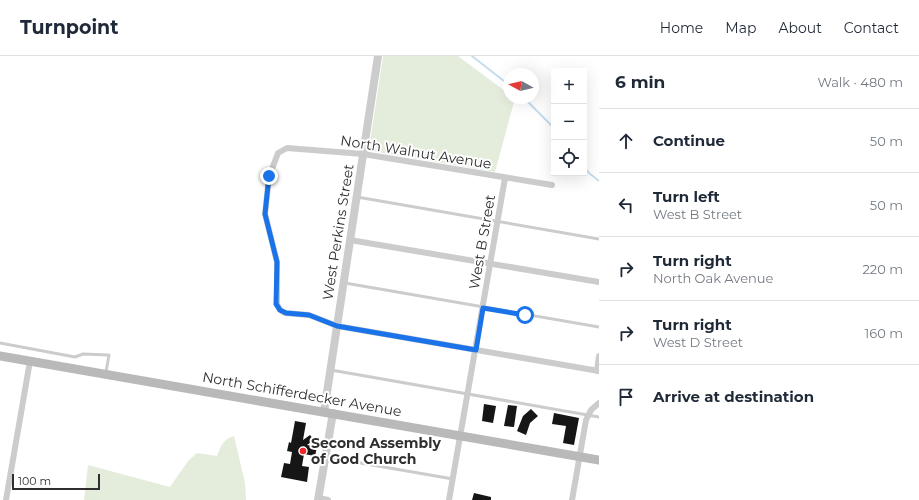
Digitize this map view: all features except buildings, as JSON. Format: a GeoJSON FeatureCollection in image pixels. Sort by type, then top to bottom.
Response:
{"type":"FeatureCollection","features":[{"type":"Feature","properties":{"kind":"main road","name":"North Schifferdecker Avenue"},"geometry":{"type":"LineString","coordinates":[[0,356],[599,460]]}},
{"type":"Feature","properties":{"kind":"street","name":"West Perkins Street"},"geometry":{"type":"LineString","coordinates":[[319,499],[326,456],[330,370],[378,56]]}},
{"type":"Feature","properties":{"kind":"street","name":"North Walnut Avenue"},"geometry":{"type":"LineString","coordinates":[[337,326],[309,315],[286,313],[280,310],[276,304],[277,262],[265,214],[269,176],[278,153],[287,148],[363,154],[552,185]]}},
{"type":"Feature","properties":{"kind":"street","name":"West B Street"},"geometry":{"type":"LineString","coordinates":[[449,500],[505,178]]}},
{"type":"Feature","properties":{"kind":"street"},"geometry":{"type":"LineString","coordinates":[[350,240],[599,282]]}},
{"type":"Feature","properties":{"kind":"street"},"geometry":{"type":"LineString","coordinates":[[337,326],[598,371],[599,356]]}},
{"type":"Feature","properties":{"kind":"street"},"geometry":{"type":"LineString","coordinates":[[6,500],[30,361]]}},
{"type":"Feature","properties":{"kind":"street"},"geometry":{"type":"LineString","coordinates":[[572,500],[588,415],[599,403]]}},
{"type":"Feature","properties":{"kind":"street"},"geometry":{"type":"LineString","coordinates":[[319,499],[328,500]]}},
{"type":"Feature","properties":{"kind":"lane"},"geometry":{"type":"LineString","coordinates":[[357,197],[599,239]]}},
{"type":"Feature","properties":{"kind":"lane"},"geometry":{"type":"LineString","coordinates":[[344,283],[599,327]]}},
{"type":"Feature","properties":{"kind":"lane"},"geometry":{"type":"LineString","coordinates":[[0,343],[74,357],[83,354],[109,355],[105,374]]}},
{"type":"Feature","properties":{"kind":"lane"},"geometry":{"type":"LineString","coordinates":[[330,370],[599,417]]}},
{"type":"Feature","properties":{"kind":"lane"},"geometry":{"type":"LineString","coordinates":[[326,456],[453,479]]}},
{"type":"Feature","properties":{"kind":"green space"},"geometry":{"type":"Polygon","coordinates":[[[383,56],[458,56],[503,90],[503,104],[513,104],[495,172],[371,151],[369,149],[383,56]]]}},
{"type":"Feature","properties":{"kind":"green space"},"geometry":{"type":"Polygon","coordinates":[[[234,436],[245,483],[246,500],[84,500],[88,465],[170,487],[188,461],[197,453],[217,456],[225,441],[234,436]]]}},
{"type":"Feature","properties":{"kind":"waterway"},"geometry":{"type":"LineString","coordinates":[[472,56],[503,80]]}},
{"type":"Feature","properties":{"kind":"waterway"},"geometry":{"type":"LineString","coordinates":[[530,104],[551,125]]}},
{"type":"Feature","properties":{"kind":"waterway"},"geometry":{"type":"LineString","coordinates":[[587,171],[599,181]]}},
{"type":"Feature","properties":{"kind":"place","name":"Second Assembly of God Church"},"geometry":{"type":"Point","coordinates":[303,451]}},
{"type":"Feature","properties":{"kind":"route"},"geometry":{"type":"LineString","coordinates":[[269,176],[265,214],[277,262],[276,304],[280,310],[286,313],[309,315],[337,326],[476,350],[483,308],[525,315]]}}]}
